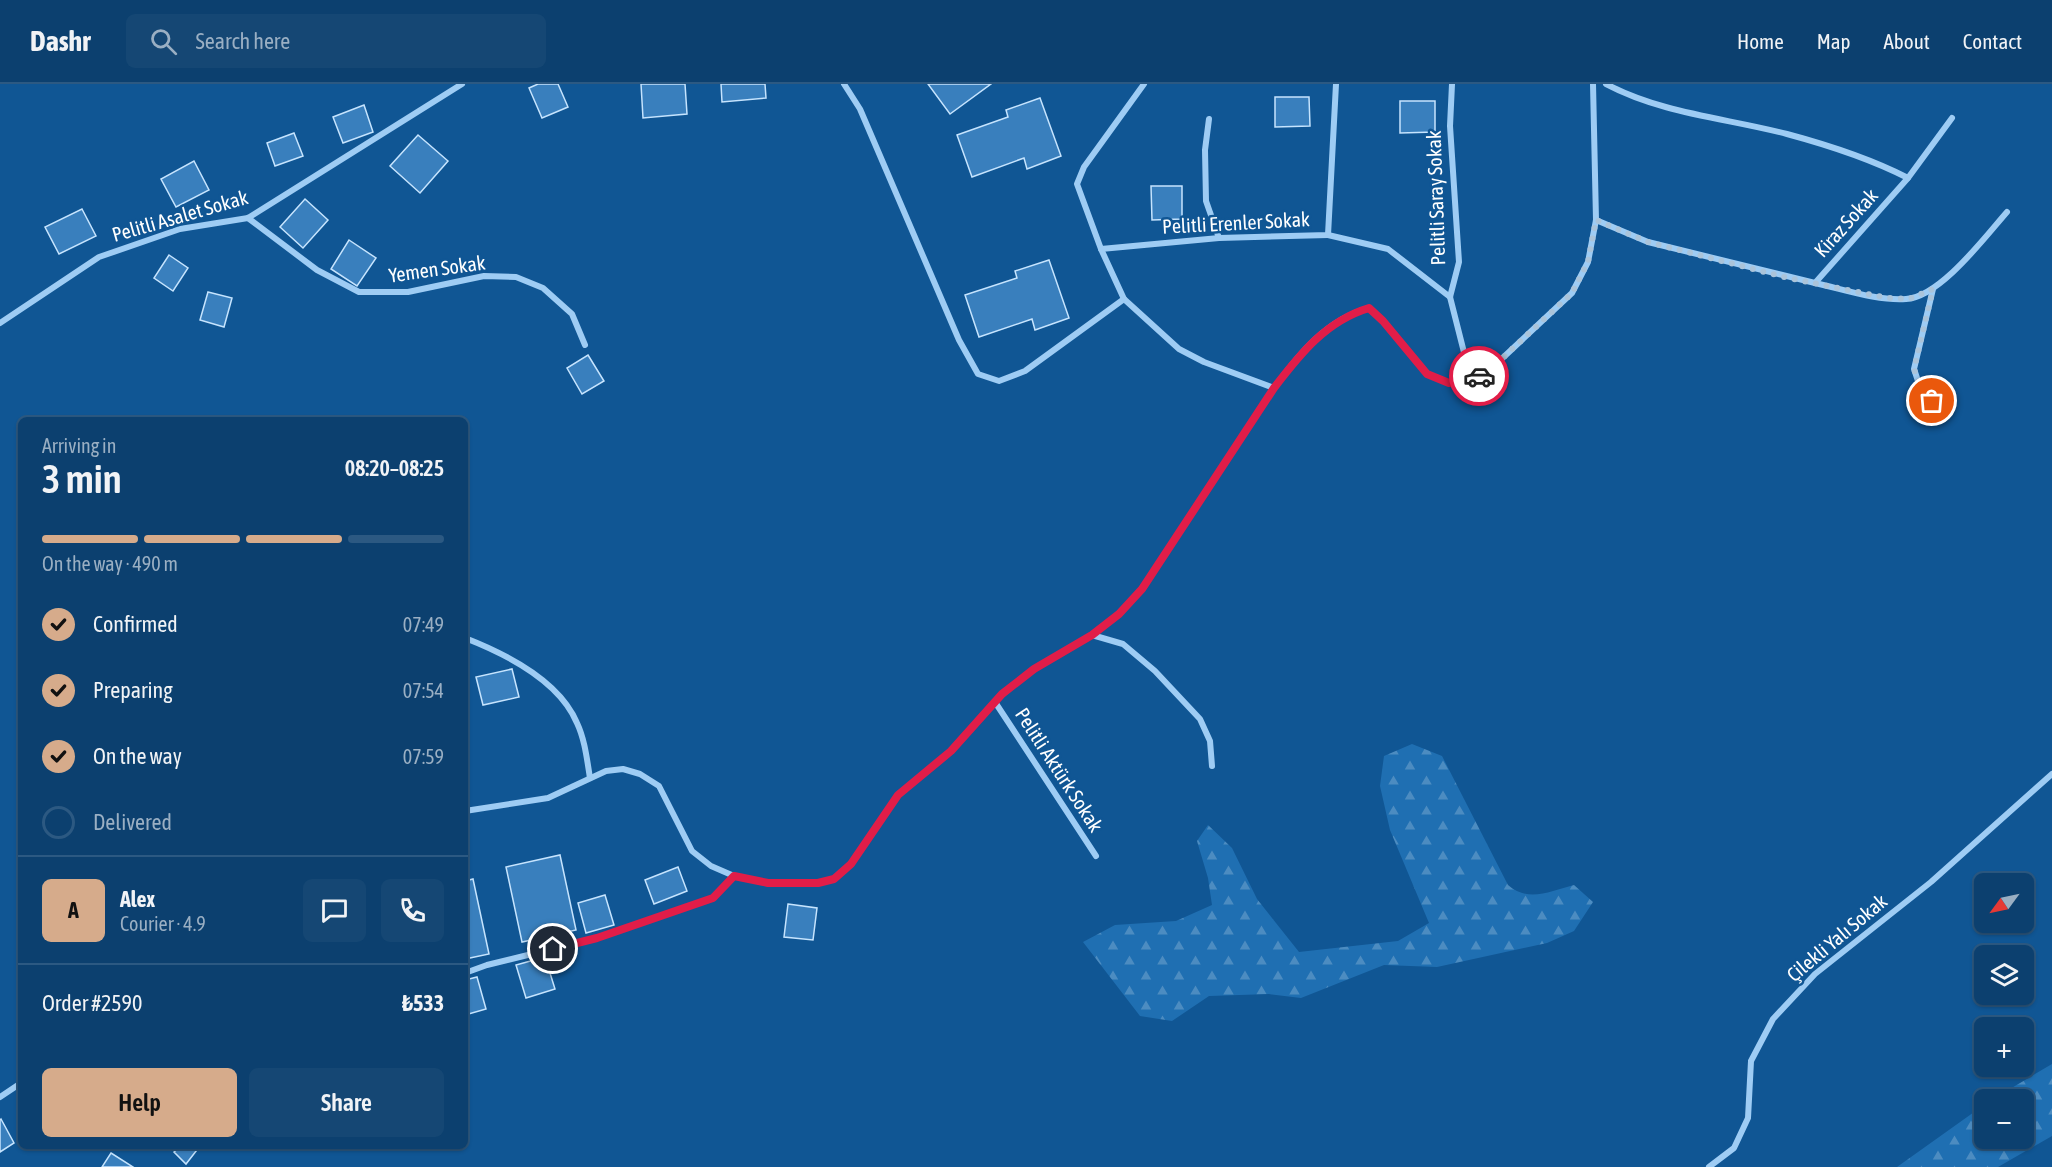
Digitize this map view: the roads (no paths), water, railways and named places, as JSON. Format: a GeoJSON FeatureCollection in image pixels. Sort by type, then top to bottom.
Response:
{"type":"FeatureCollection","features":[{"type":"Feature","properties":{"kind":"street","name":"Pelitli Asalet Sokak"},"geometry":{"type":"LineString","coordinates":[[0,323],[99,257],[180,230],[248,218],[462,84]]}},
{"type":"Feature","properties":{"kind":"street"},"geometry":{"type":"LineString","coordinates":[[844,84],[860,109],[959,340],[978,374],[999,381],[1025,371],[1124,299]]}},
{"type":"Feature","properties":{"kind":"street"},"geometry":{"type":"LineString","coordinates":[[1144,84],[1084,167],[1077,184],[1101,249],[1124,299],[1179,350],[1204,362],[1274,388]]}},
{"type":"Feature","properties":{"kind":"street","name":"Pelitli Erenler Sokak"},"geometry":{"type":"LineString","coordinates":[[1101,249],[1219,238],[1329,236],[1336,84]]}},
{"type":"Feature","properties":{"kind":"street","name":"Pelitli Saray Sokak"},"geometry":{"type":"LineString","coordinates":[[1452,84],[1450,126],[1459,262],[1450,297],[1471,380]]}},
{"type":"Feature","properties":{"kind":"street"},"geometry":{"type":"LineString","coordinates":[[468,811],[548,798],[590,778],[623,769],[640,774],[659,786],[692,851],[711,866],[734,876],[768,883],[818,883],[834,879],[851,864],[898,795],[951,751],[995,702],[1034,669],[1092,635],[1119,614],[1142,589],[1274,388],[1293,362],[1326,328],[1353,313],[1369,308],[1383,321],[1427,374],[1449,383],[1471,380],[1493,367],[1572,293],[1588,262],[1596,220],[1593,84]]}},
{"type":"Feature","properties":{"kind":"street"},"geometry":{"type":"LineString","coordinates":[[1606,84],[1631,97],[1690,115],[1786,134],[1871,162],[1908,178]]}},
{"type":"Feature","properties":{"kind":"street","name":"Kiraz Sokak"},"geometry":{"type":"LineString","coordinates":[[1596,220],[1648,242],[1815,283],[1908,178],[1952,118]]}},
{"type":"Feature","properties":{"kind":"street"},"geometry":{"type":"LineString","coordinates":[[1209,119],[1204,179],[1206,201],[1219,238]]}},
{"type":"Feature","properties":{"kind":"street"},"geometry":{"type":"LineString","coordinates":[[1815,283],[1888,298],[1909,299],[1933,289],[2007,213]]}},
{"type":"Feature","properties":{"kind":"street","name":"Yemen Sokak"},"geometry":{"type":"LineString","coordinates":[[248,218],[317,270],[359,292],[408,292],[484,276],[516,277],[543,288],[572,314],[585,345]]}},
{"type":"Feature","properties":{"kind":"street"},"geometry":{"type":"LineString","coordinates":[[1329,236],[1388,249],[1450,297]]}},
{"type":"Feature","properties":{"kind":"street"},"geometry":{"type":"LineString","coordinates":[[1933,289],[1914,369],[1920,387],[1943,415]]}},
{"type":"Feature","properties":{"kind":"street"},"geometry":{"type":"LineString","coordinates":[[1092,635],[1123,644],[1155,671],[1200,719],[1210,741],[1212,766]]}},
{"type":"Feature","properties":{"kind":"street"},"geometry":{"type":"LineString","coordinates":[[468,639],[534,672],[558,696],[577,723],[590,778]]}},
{"type":"Feature","properties":{"kind":"street","name":"Pelitli Aktürk Sokak"},"geometry":{"type":"LineString","coordinates":[[995,702],[1096,856]]}},
{"type":"Feature","properties":{"kind":"street","name":"Çilekli Yalı Sokak"},"geometry":{"type":"LineString","coordinates":[[1709,1167],[1734,1148],[1748,1119],[1751,1061],[1773,1018],[1815,974],[1931,882],[2052,774]]}},
{"type":"Feature","properties":{"kind":"street"},"geometry":{"type":"LineString","coordinates":[[468,972],[487,965],[597,938],[713,898],[734,876]]}},
{"type":"Feature","properties":{"kind":"street"},"geometry":{"type":"LineString","coordinates":[[0,1097],[18,1085]]}}]}
